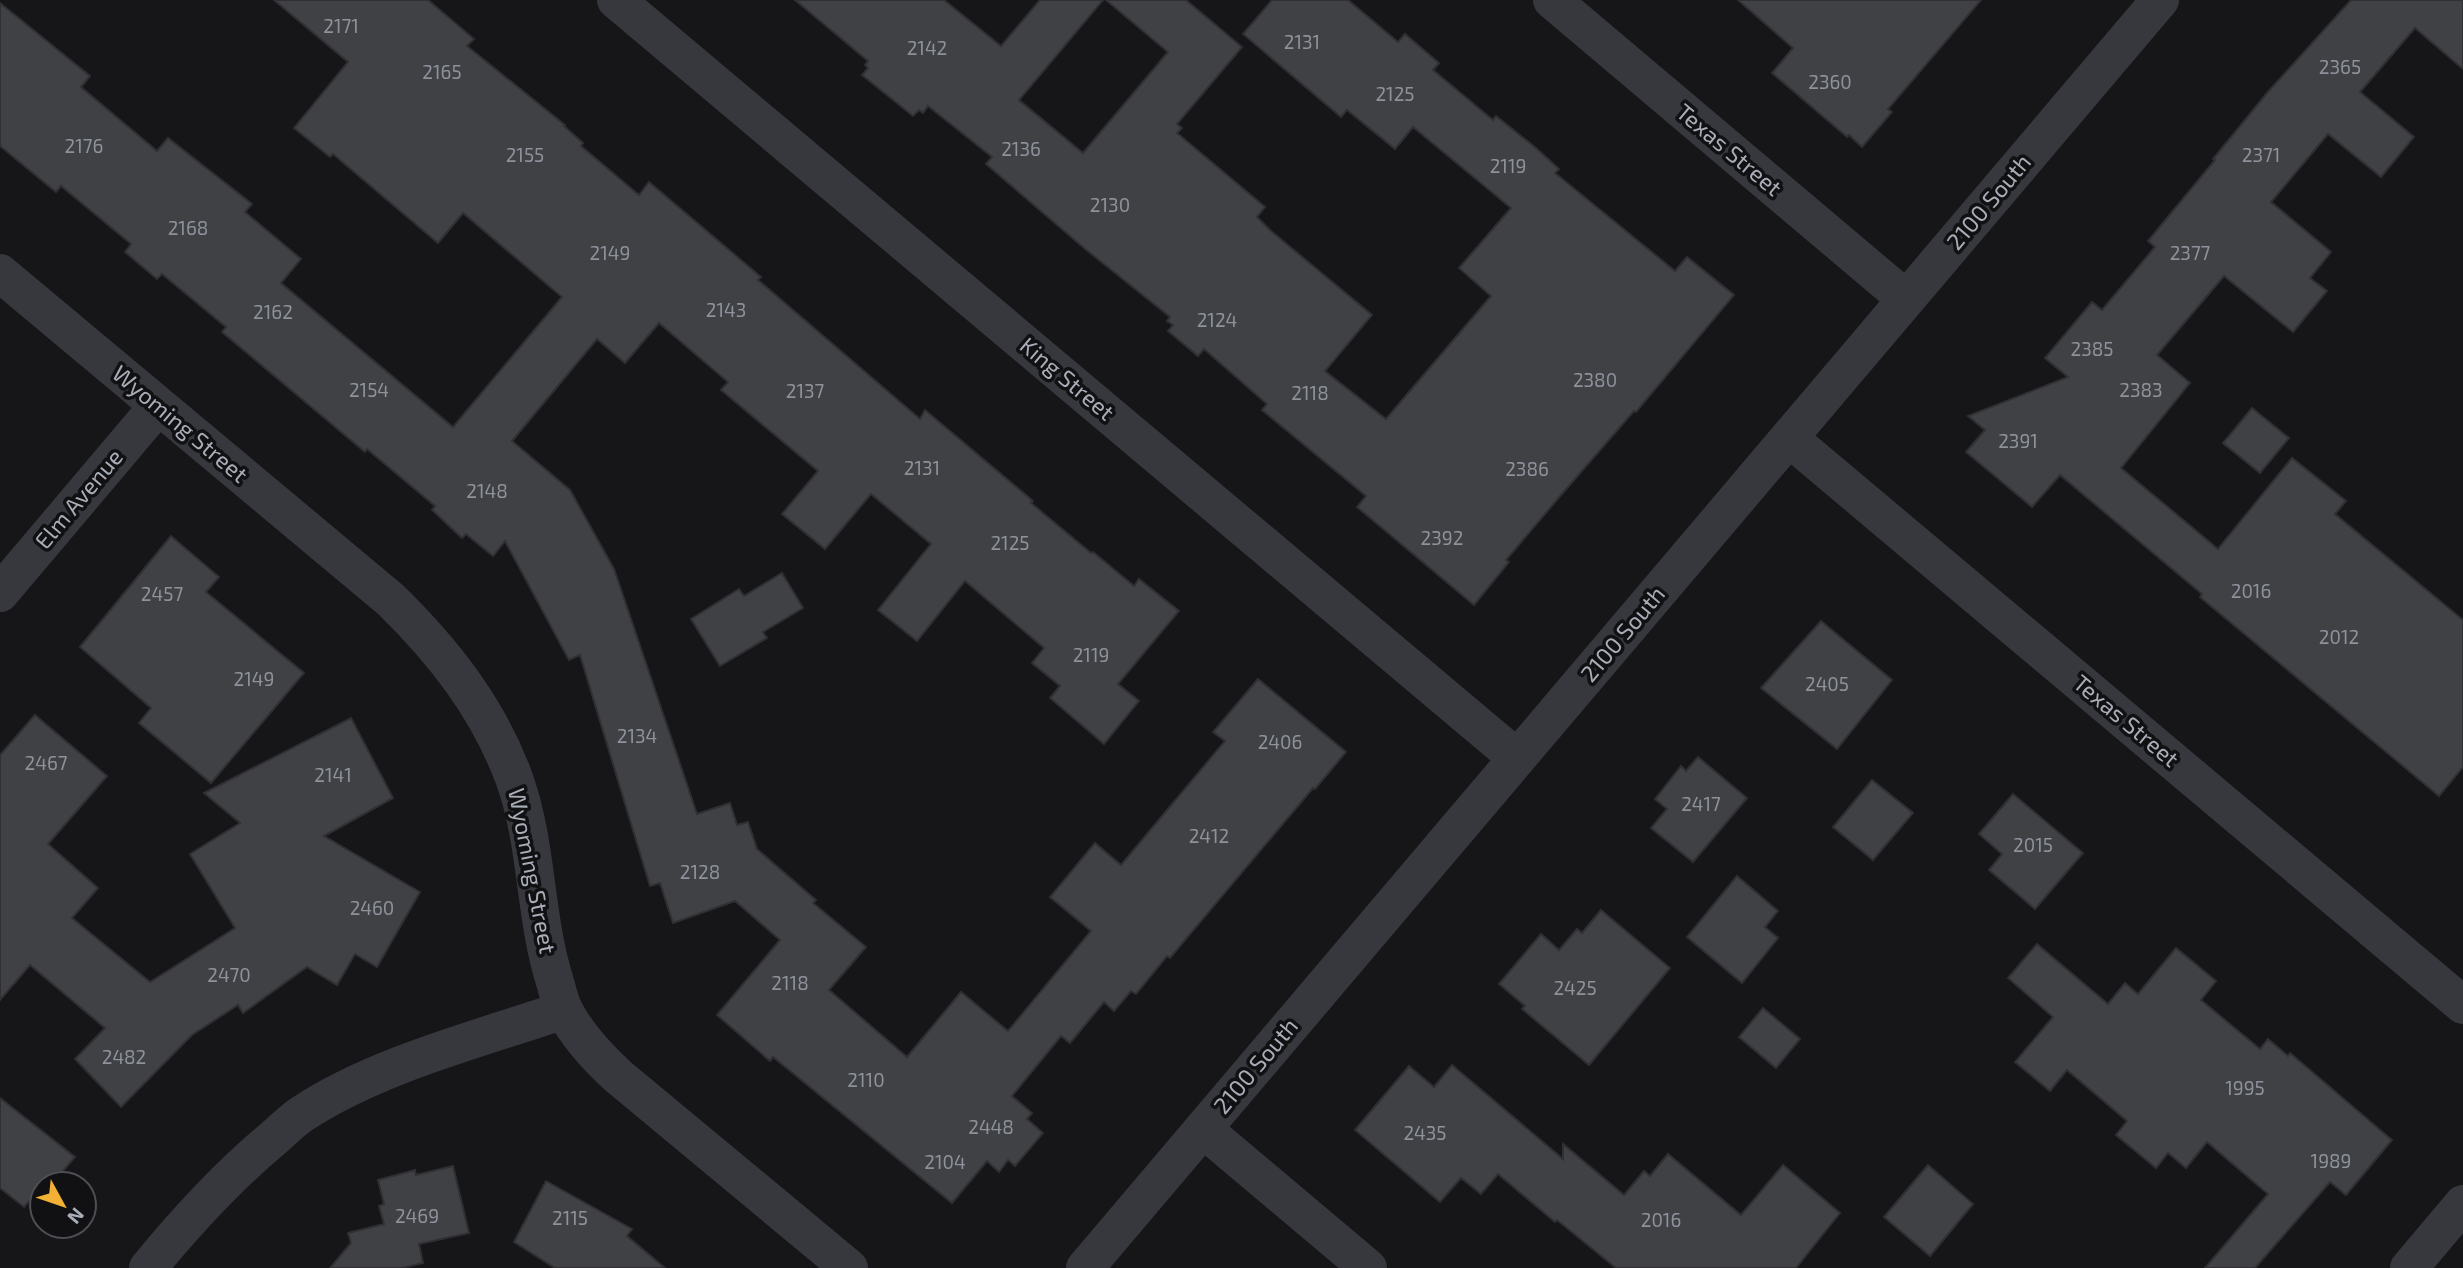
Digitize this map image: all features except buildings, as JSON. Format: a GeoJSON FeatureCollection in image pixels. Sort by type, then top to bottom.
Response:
{"type":"FeatureCollection","features":[{"type":"Feature","properties":{"kind":"street","name":"King Street"},"geometry":{"type":"LineString","coordinates":[[616,0],[1517,758]]}},
{"type":"Feature","properties":{"kind":"street","name":"Texas Street"},"geometry":{"type":"LineString","coordinates":[[1552,0],[1906,299]]}},
{"type":"Feature","properties":{"kind":"street","name":"2100 South"},"geometry":{"type":"LineString","coordinates":[[1085,1268],[2161,0]]}},
{"type":"Feature","properties":{"kind":"street","name":"Wyoming Street"},"geometry":{"type":"LineString","coordinates":[[0,273],[391,600],[426,634],[462,679],[492,726],[515,780],[532,851],[550,966],[564,1010],[580,1036],[619,1077],[849,1268]]}},
{"type":"Feature","properties":{"kind":"street","name":"Elm Avenue"},"geometry":{"type":"LineString","coordinates":[[0,593],[158,406]]}},
{"type":"Feature","properties":{"kind":"street","name":"Texas Street"},"geometry":{"type":"LineString","coordinates":[[1789,438],[2463,1005]]}},
{"type":"Feature","properties":{"kind":"street"},"geometry":{"type":"LineString","coordinates":[[148,1268],[181,1228],[237,1169],[301,1115],[358,1083],[564,1010]]}},
{"type":"Feature","properties":{"kind":"street"},"geometry":{"type":"LineString","coordinates":[[1203,1129],[1368,1268]]}},
{"type":"Feature","properties":{"kind":"street"},"geometry":{"type":"LineString","coordinates":[[2409,1268],[2463,1204]]}}]}
